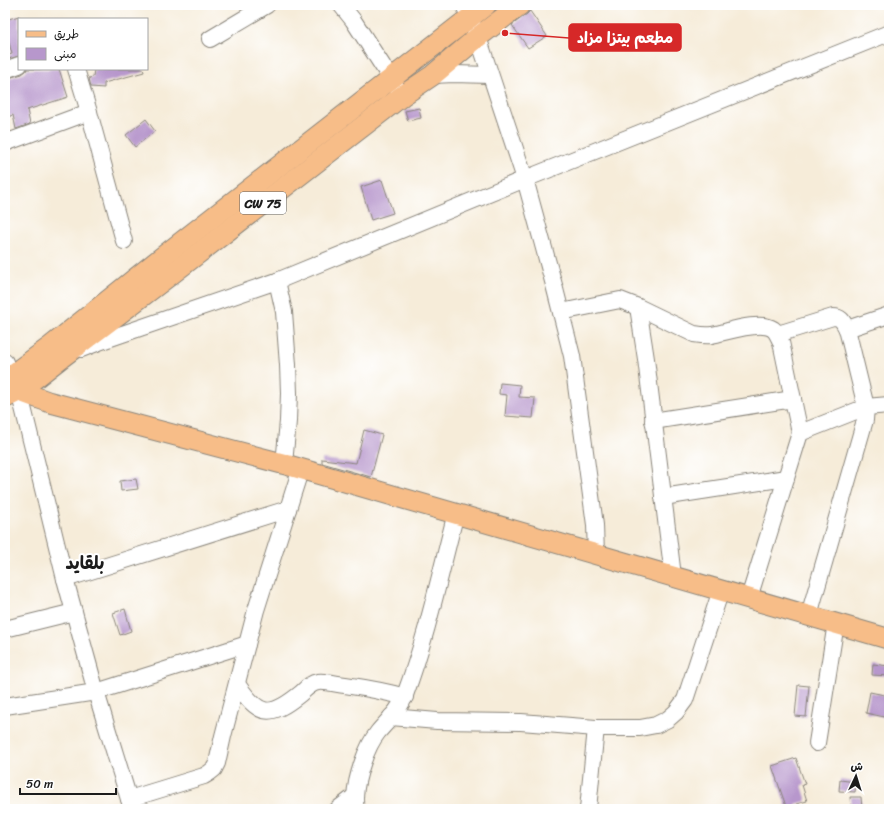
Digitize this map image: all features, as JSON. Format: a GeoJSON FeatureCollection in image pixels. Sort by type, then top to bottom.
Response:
{"type":"FeatureCollection","features":[{"type":"Feature","properties":{"kind":"main road","name":"CW 75"},"geometry":{"type":"LineString","coordinates":[[9,382],[56,352],[167,265],[391,79],[467,11],[486,5]]}},
{"type":"Feature","properties":{"kind":"main road","name":"CW 75"},"geometry":{"type":"LineString","coordinates":[[167,265],[402,96],[433,76],[478,37],[520,5]]}},
{"type":"Feature","properties":{"kind":"main road"},"geometry":{"type":"LineString","coordinates":[[9,382],[49,402],[292,466],[889,639]]}},
{"type":"Feature","properties":{"kind":"street"},"geometry":{"type":"LineString","coordinates":[[210,39],[244,10],[267,5]]}},
{"type":"Feature","properties":{"kind":"street"},"geometry":{"type":"LineString","coordinates":[[341,5],[354,20],[402,96]]}},
{"type":"Feature","properties":{"kind":"street"},"geometry":{"type":"LineString","coordinates":[[467,11],[478,37],[525,179],[572,356],[595,525],[596,554]]}},
{"type":"Feature","properties":{"kind":"street"},"geometry":{"type":"LineString","coordinates":[[56,352],[99,342],[277,282],[525,179],[889,33]]}},
{"type":"Feature","properties":{"kind":"street"},"geometry":{"type":"LineString","coordinates":[[5,70],[18,64]]}},
{"type":"Feature","properties":{"kind":"street"},"geometry":{"type":"LineString","coordinates":[[76,70],[124,241]]}},
{"type":"Feature","properties":{"kind":"street"},"geometry":{"type":"LineString","coordinates":[[433,76],[454,74],[490,75]]}},
{"type":"Feature","properties":{"kind":"street"},"geometry":{"type":"LineString","coordinates":[[5,143],[89,112]]}},
{"type":"Feature","properties":{"kind":"street"},"geometry":{"type":"LineString","coordinates":[[9,382],[96,692],[131,804],[204,776],[214,768],[217,763],[256,610],[288,509],[292,466],[288,421],[288,364],[284,312],[277,282]]}},
{"type":"Feature","properties":{"kind":"street"},"geometry":{"type":"LineString","coordinates":[[561,312],[620,300],[694,334],[712,335],[754,326],[764,326],[773,329],[778,334],[800,433],[748,598]]}},
{"type":"Feature","properties":{"kind":"street"},"geometry":{"type":"LineString","coordinates":[[638,307],[673,576]]}},
{"type":"Feature","properties":{"kind":"street"},"geometry":{"type":"LineString","coordinates":[[847,329],[889,315]]}},
{"type":"Feature","properties":{"kind":"street"},"geometry":{"type":"LineString","coordinates":[[778,334],[833,316],[840,318],[847,329],[866,407],[865,420],[809,616]]}},
{"type":"Feature","properties":{"kind":"street"},"geometry":{"type":"LineString","coordinates":[[653,422],[793,399]]}},
{"type":"Feature","properties":{"kind":"street"},"geometry":{"type":"LineString","coordinates":[[800,433],[866,407],[889,405]]}},
{"type":"Feature","properties":{"kind":"street"},"geometry":{"type":"LineString","coordinates":[[663,497],[786,478]]}},
{"type":"Feature","properties":{"kind":"street"},"geometry":{"type":"LineString","coordinates":[[65,579],[288,509]]}},
{"type":"Feature","properties":{"kind":"street"},"geometry":{"type":"LineString","coordinates":[[338,809],[355,803],[360,769],[367,752],[378,733],[400,706],[405,697],[423,644],[456,513]]}},
{"type":"Feature","properties":{"kind":"street"},"geometry":{"type":"LineString","coordinates":[[391,718],[437,721],[520,722],[596,728],[640,728],[656,725],[668,719],[676,712],[687,696],[721,590]]}},
{"type":"Feature","properties":{"kind":"street"},"geometry":{"type":"LineString","coordinates":[[5,629],[74,612]]}},
{"type":"Feature","properties":{"kind":"street"},"geometry":{"type":"LineString","coordinates":[[817,743],[836,623]]}},
{"type":"Feature","properties":{"kind":"street"},"geometry":{"type":"LineString","coordinates":[[5,706],[96,692],[247,644]]}},
{"type":"Feature","properties":{"kind":"street"},"geometry":{"type":"LineString","coordinates":[[237,684],[253,704],[263,710],[280,708],[316,682],[379,690],[405,697]]}},
{"type":"Feature","properties":{"kind":"street"},"geometry":{"type":"LineString","coordinates":[[588,809],[596,728]]}},
{"type":"Feature","properties":{"kind":"building"},"geometry":{"type":"Polygon","coordinates":[[[530,11],[547,36],[528,48],[512,25],[530,11]]]}},
{"type":"Feature","properties":{"kind":"building"},"geometry":{"type":"Polygon","coordinates":[[[19,16],[18,56],[5,60],[5,56],[12,54],[7,35],[5,36],[5,20],[19,16]]]}},
{"type":"Feature","properties":{"kind":"building"},"geometry":{"type":"Polygon","coordinates":[[[59,70],[68,97],[27,110],[30,124],[16,129],[13,115],[5,118],[5,79],[22,74],[26,71],[59,70]]]}},
{"type":"Feature","properties":{"kind":"building"},"geometry":{"type":"Polygon","coordinates":[[[94,70],[143,70],[144,72],[104,83],[104,88],[91,87],[89,78],[93,77],[94,70]]]}},
{"type":"Feature","properties":{"kind":"building"},"geometry":{"type":"Polygon","coordinates":[[[419,108],[421,118],[408,121],[405,111],[419,108]]]}},
{"type":"Feature","properties":{"kind":"building"},"geometry":{"type":"Polygon","coordinates":[[[146,119],[155,131],[135,147],[126,135],[146,119]]]}},
{"type":"Feature","properties":{"kind":"building"},"geometry":{"type":"Polygon","coordinates":[[[382,180],[393,213],[371,220],[361,187],[382,180]]]}},
{"type":"Feature","properties":{"kind":"building"},"geometry":{"type":"Polygon","coordinates":[[[500,383],[520,385],[519,397],[535,398],[533,418],[505,416],[507,395],[499,394],[500,383]]]}},
{"type":"Feature","properties":{"kind":"building"},"geometry":{"type":"Polygon","coordinates":[[[364,430],[382,435],[371,477],[322,463],[322,459],[356,463],[364,430]]]}},
{"type":"Feature","properties":{"kind":"building"},"geometry":{"type":"Polygon","coordinates":[[[136,479],[138,489],[121,491],[120,481],[136,479]]]}},
{"type":"Feature","properties":{"kind":"building"},"geometry":{"type":"Polygon","coordinates":[[[125,609],[131,631],[120,635],[113,613],[125,609]]]}},
{"type":"Feature","properties":{"kind":"building"},"geometry":{"type":"Polygon","coordinates":[[[873,664],[889,666],[889,676],[872,675],[873,664]]]}},
{"type":"Feature","properties":{"kind":"building"},"geometry":{"type":"Polygon","coordinates":[[[798,685],[809,686],[806,717],[795,716],[798,685]]]}},
{"type":"Feature","properties":{"kind":"building"},"geometry":{"type":"Polygon","coordinates":[[[870,692],[889,696],[889,718],[866,713],[870,692]]]}},
{"type":"Feature","properties":{"kind":"building"},"geometry":{"type":"Polygon","coordinates":[[[796,758],[805,784],[802,785],[807,801],[796,804],[797,809],[787,809],[772,766],[796,758]]]}},
{"type":"Feature","properties":{"kind":"building"},"geometry":{"type":"Polygon","coordinates":[[[840,780],[856,782],[855,792],[839,791],[840,780]]]}},
{"type":"Feature","properties":{"kind":"building"},"geometry":{"type":"Polygon","coordinates":[[[850,797],[861,797],[862,809],[851,809],[850,797]]]}},
{"type":"Feature","properties":{"kind":"place","name":"مطعم بيتزا مزاد"},"geometry":{"type":"Point","coordinates":[505,33]}},
{"type":"Feature","properties":{"kind":"district","name":"بلقايد"},"geometry":{"type":"Point","coordinates":[85,563]}}]}
